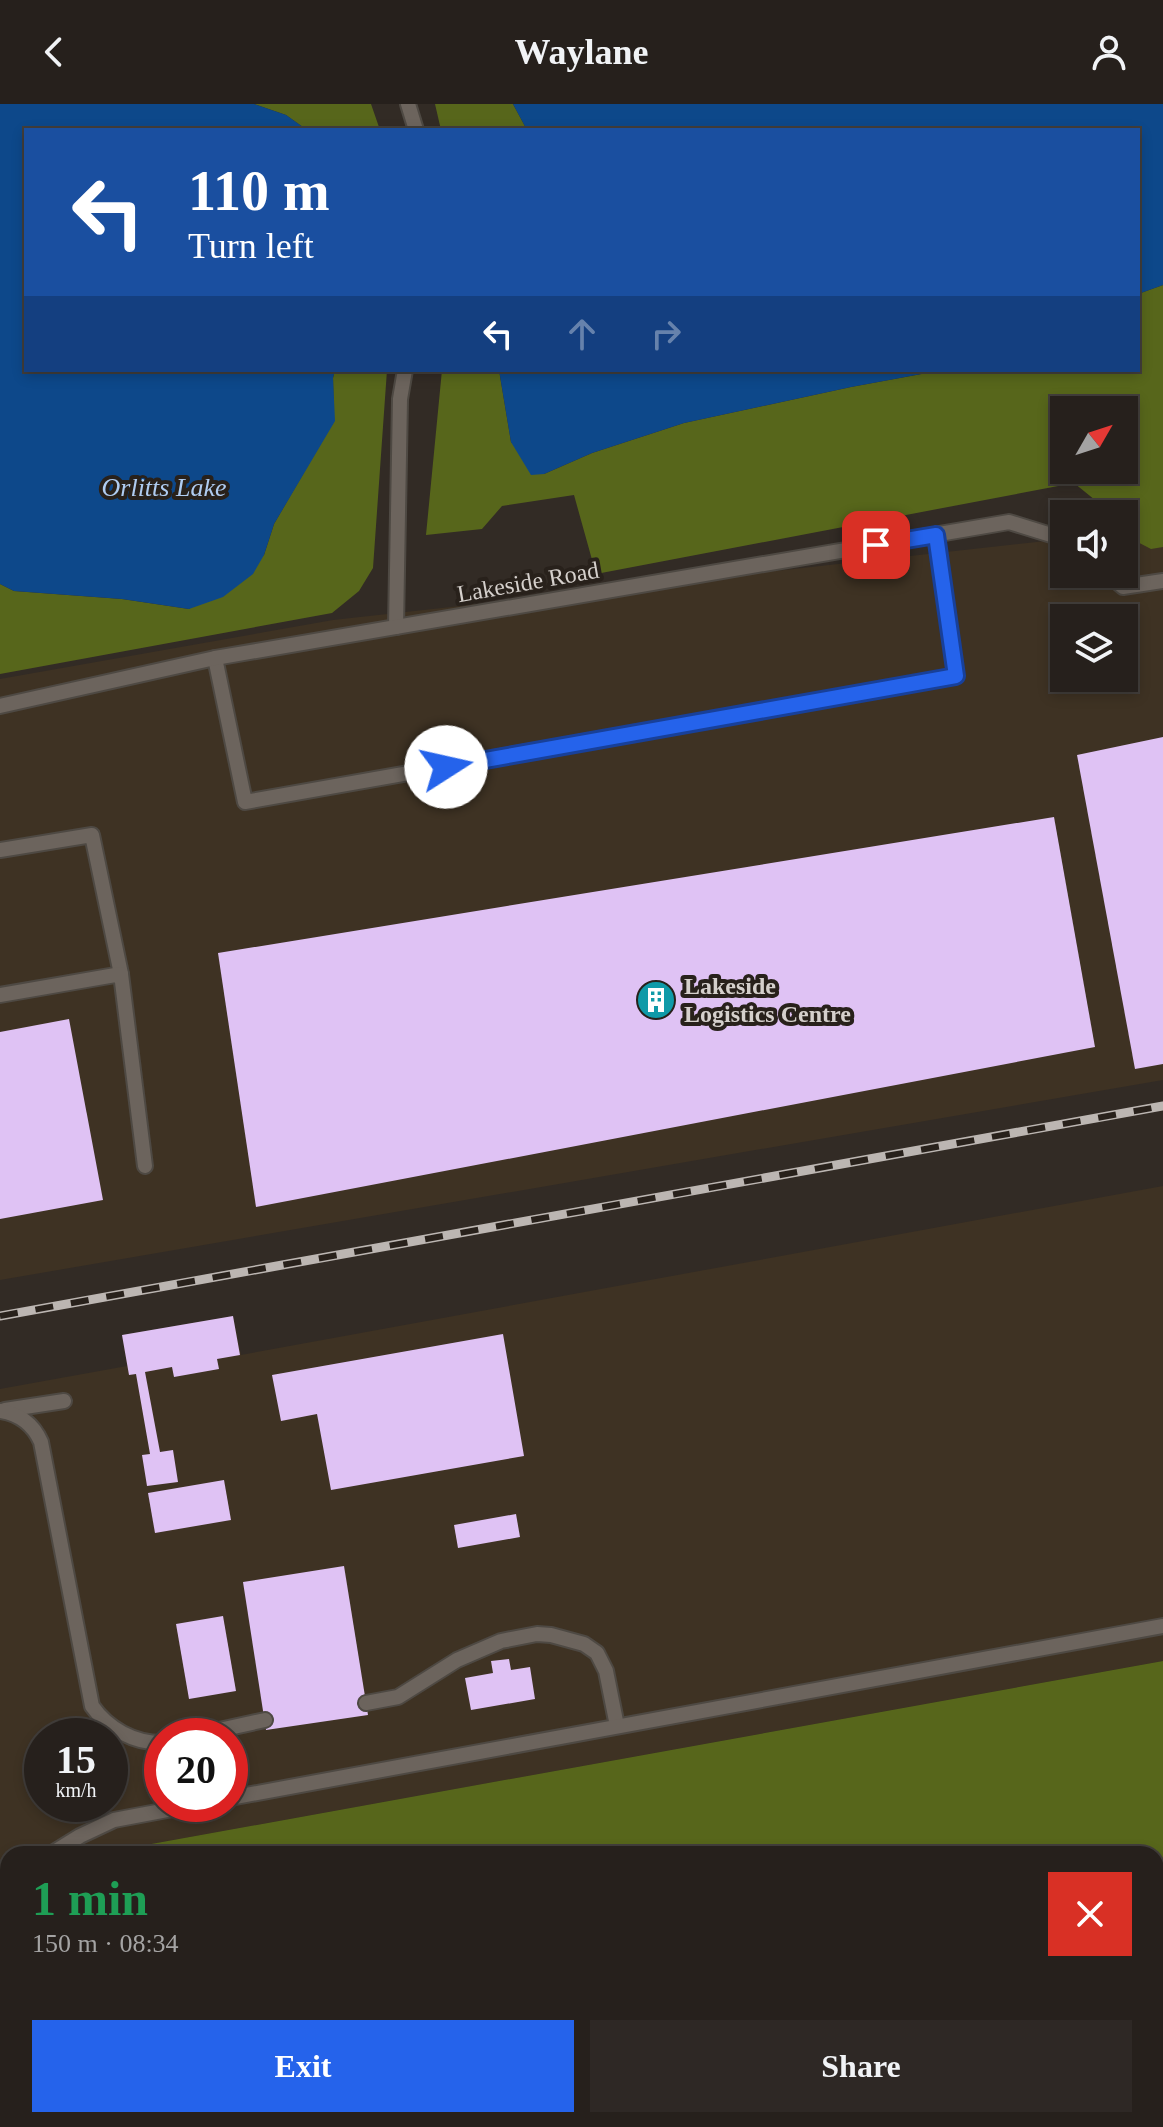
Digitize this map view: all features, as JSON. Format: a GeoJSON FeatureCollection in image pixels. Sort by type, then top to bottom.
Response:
{"type":"FeatureCollection","features":[{"type":"Feature","properties":{"kind":"lane"},"geometry":{"type":"LineString","coordinates":[[409,106],[415,128]]}},
{"type":"Feature","properties":{"kind":"lane"},"geometry":{"type":"LineString","coordinates":[[396,627],[400,399],[405,372]]}},
{"type":"Feature","properties":{"kind":"lane","name":"Lakeside Road"},"geometry":{"type":"LineString","coordinates":[[0,706],[215,658],[1009,522],[1050,535]]}},
{"type":"Feature","properties":{"kind":"lane"},"geometry":{"type":"LineString","coordinates":[[215,658],[245,802],[259,800],[956,676],[936,535]]}},
{"type":"Feature","properties":{"kind":"lane"},"geometry":{"type":"LineString","coordinates":[[1138,585],[1163,581]]}},
{"type":"Feature","properties":{"kind":"lane"},"geometry":{"type":"LineString","coordinates":[[0,850],[92,835],[121,974],[145,1166]]}},
{"type":"Feature","properties":{"kind":"lane"},"geometry":{"type":"LineString","coordinates":[[0,995],[121,974]]}},
{"type":"Feature","properties":{"kind":"lane"},"geometry":{"type":"LineString","coordinates":[[0,1411],[64,1401]]}},
{"type":"Feature","properties":{"kind":"lane"},"geometry":{"type":"LineString","coordinates":[[0,1411],[26,1421],[41,1442],[92,1706],[124,1735],[144,1742]]}},
{"type":"Feature","properties":{"kind":"lane"},"geometry":{"type":"LineString","coordinates":[[248,1795],[1163,1626]]}},
{"type":"Feature","properties":{"kind":"lane"},"geometry":{"type":"LineString","coordinates":[[366,1703],[398,1697],[457,1660],[501,1641],[523,1635],[551,1635],[580,1642],[597,1653],[606,1671],[617,1726]]}},
{"type":"Feature","properties":{"kind":"lane"},"geometry":{"type":"LineString","coordinates":[[248,1724],[265,1720]]}},
{"type":"Feature","properties":{"kind":"lane"},"geometry":{"type":"LineString","coordinates":[[64,1846],[114,1820],[144,1814]]}},
{"type":"Feature","properties":{"kind":"shaded area"},"geometry":{"type":"Polygon","coordinates":[[[1163,528],[1163,1080],[0,1280],[0,679],[333,620],[1050,541],[1050,588],[1138,588],[1138,531],[1163,528]]]}},
{"type":"Feature","properties":{"kind":"shaded area"},"geometry":{"type":"Polygon","coordinates":[[[1163,1186],[1163,1661],[140,1846],[0,1846],[0,1389],[127,1366],[122,1335],[233,1316],[241,1355],[1163,1186]]]}},
{"type":"Feature","properties":{"kind":"green space"},"geometry":{"type":"Polygon","coordinates":[[[254,104],[371,104],[379,128],[304,128],[286,115],[254,104]]]}},
{"type":"Feature","properties":{"kind":"green space"},"geometry":{"type":"Polygon","coordinates":[[[435,104],[513,104],[526,128],[441,128],[435,104]]]}},
{"type":"Feature","properties":{"kind":"green space"},"geometry":{"type":"Polygon","coordinates":[[[1163,285],[1163,547],[1151,549],[1138,542],[1138,500],[1095,500],[1075,484],[1138,484],[1138,396],[1050,396],[1050,484],[1069,484],[596,574],[574,495],[502,506],[482,529],[426,535],[442,372],[499,372],[511,442],[544,474],[592,453],[684,423],[932,372],[1140,372],[1140,293],[1163,285]]]}},
{"type":"Feature","properties":{"kind":"green space"},"geometry":{"type":"Polygon","coordinates":[[[334,372],[387,372],[373,568],[359,591],[332,613],[0,674],[0,584],[14,591],[122,599],[189,609],[264,555],[274,524],[334,421],[334,372]]]}},
{"type":"Feature","properties":{"kind":"green space"},"geometry":{"type":"Polygon","coordinates":[[[1163,1661],[1163,1846],[140,1846],[1163,1661]]]}},
{"type":"Feature","properties":{"kind":"water","name":"Orlitts Lake"},"geometry":{"type":"Polygon","coordinates":[[[0,104],[254,104],[286,115],[304,128],[24,128],[24,372],[334,372],[335,421],[274,524],[264,555],[253,574],[223,597],[189,609],[122,599],[14,591],[0,584],[0,104]]]}},
{"type":"Feature","properties":{"kind":"water"},"geometry":{"type":"Polygon","coordinates":[[[513,104],[1163,104],[1163,285],[1140,293],[1140,128],[526,128],[513,104]]]}},
{"type":"Feature","properties":{"kind":"water"},"geometry":{"type":"Polygon","coordinates":[[[499,372],[932,372],[684,423],[592,453],[544,474],[531,475],[511,442],[499,372]]]}},
{"type":"Feature","properties":{"kind":"building"},"geometry":{"type":"Polygon","coordinates":[[[1163,737],[1163,1064],[1135,1069],[1077,755],[1163,737]]]}},
{"type":"Feature","properties":{"kind":"building","name":"Lakeside Logistics Centre"},"geometry":{"type":"Polygon","coordinates":[[[1054,817],[1095,1047],[256,1207],[218,953],[1054,817]]]}},
{"type":"Feature","properties":{"kind":"building"},"geometry":{"type":"Polygon","coordinates":[[[69,1019],[103,1200],[0,1219],[0,1032],[69,1019]]]}},
{"type":"Feature","properties":{"kind":"building"},"geometry":{"type":"Polygon","coordinates":[[[233,1316],[240,1355],[217,1359],[219,1369],[174,1377],[172,1367],[145,1372],[160,1452],[173,1450],[178,1482],[147,1486],[142,1455],[150,1454],[136,1374],[129,1375],[122,1335],[233,1316]]]}},
{"type":"Feature","properties":{"kind":"building"},"geometry":{"type":"Polygon","coordinates":[[[503,1334],[524,1456],[331,1490],[317,1414],[281,1421],[272,1375],[503,1334]]]}},
{"type":"Feature","properties":{"kind":"building"},"geometry":{"type":"Polygon","coordinates":[[[224,1480],[231,1520],[155,1533],[148,1493],[224,1480]]]}},
{"type":"Feature","properties":{"kind":"building"},"geometry":{"type":"Polygon","coordinates":[[[516,1514],[520,1537],[458,1548],[454,1525],[516,1514]]]}},
{"type":"Feature","properties":{"kind":"building"},"geometry":{"type":"Polygon","coordinates":[[[344,1566],[368,1715],[266,1730],[243,1582],[344,1566]]]}},
{"type":"Feature","properties":{"kind":"building"},"geometry":{"type":"Polygon","coordinates":[[[223,1616],[236,1691],[189,1699],[176,1624],[223,1616]]]}},
{"type":"Feature","properties":{"kind":"building"},"geometry":{"type":"Polygon","coordinates":[[[509,1659],[511,1670],[530,1667],[535,1699],[471,1710],[465,1678],[493,1673],[491,1661],[509,1659]]]}},
{"type":"Feature","properties":{"kind":"railway"},"geometry":{"type":"LineString","coordinates":[[0,1316],[1163,1106]]}},
{"type":"Feature","properties":{"kind":"place","name":"Lakeside Logistics Centre"},"geometry":{"type":"Point","coordinates":[656,1000]}},
{"type":"Feature","properties":{"kind":"route"},"geometry":{"type":"LineString","coordinates":[[446,767],[956,676],[936,535],[876,545]]}}]}
